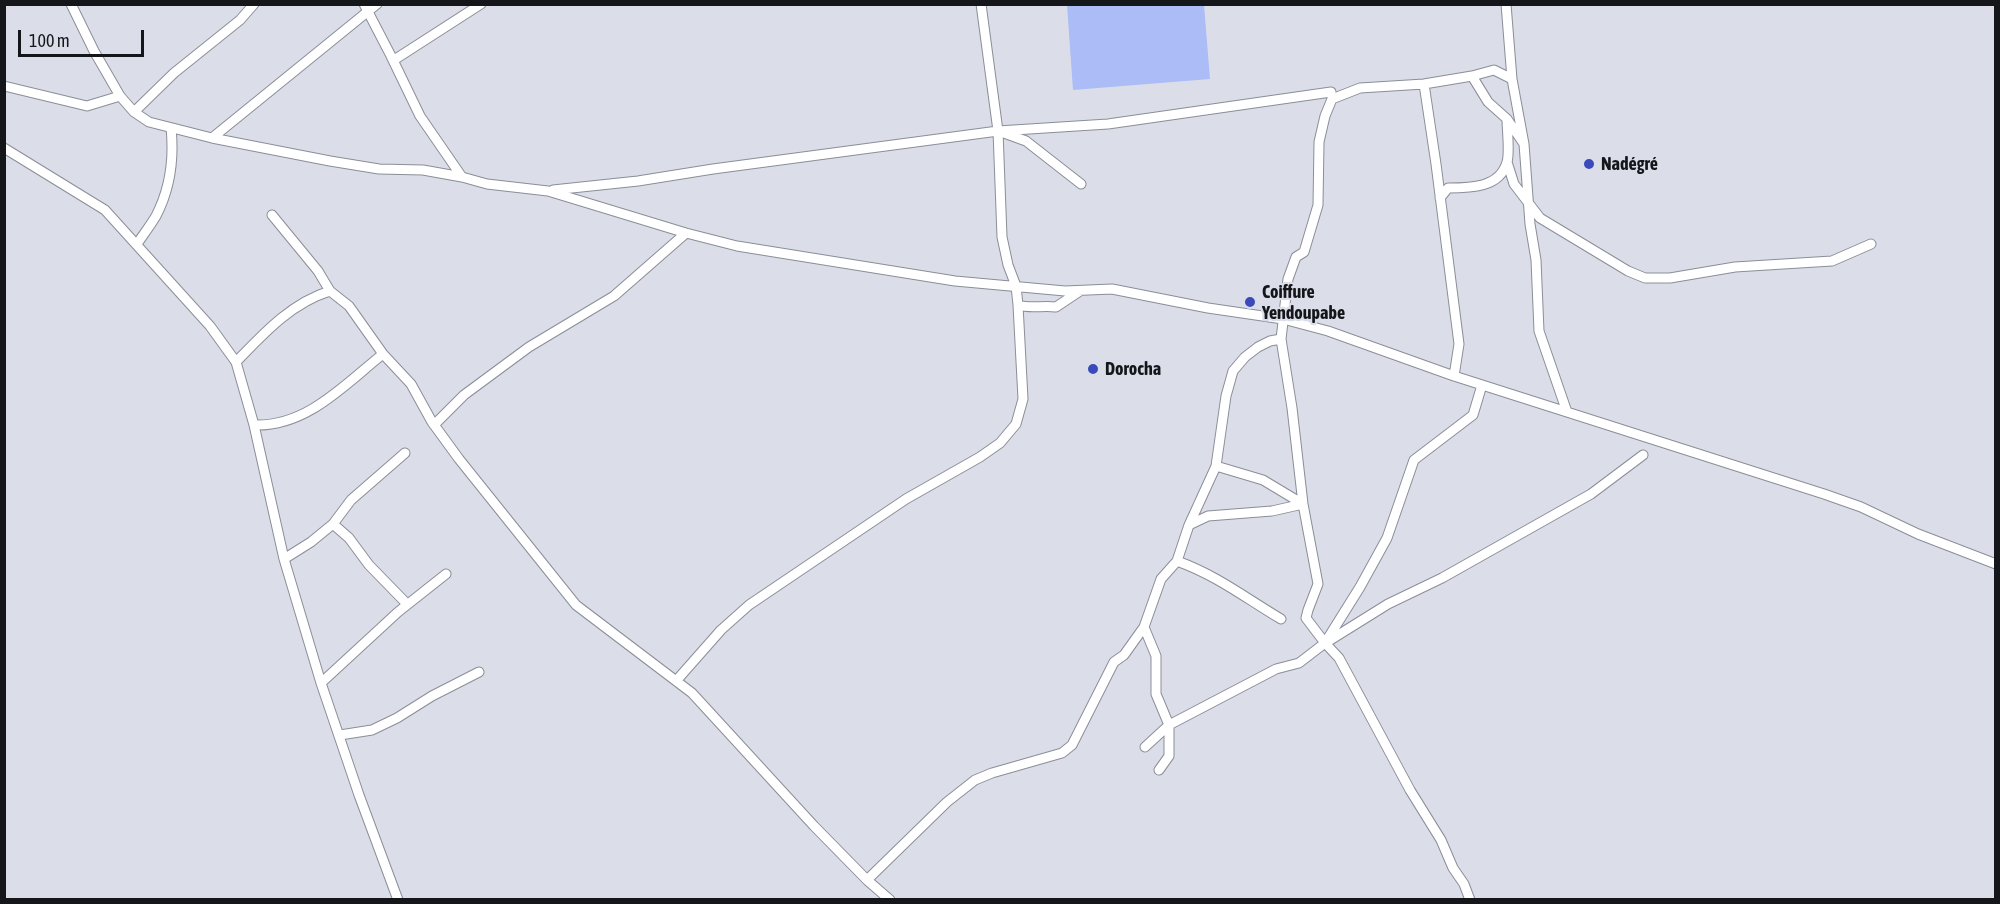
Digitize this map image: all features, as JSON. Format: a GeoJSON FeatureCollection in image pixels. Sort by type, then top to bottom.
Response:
{"type":"FeatureCollection","features":[{"type":"Feature","properties":{"kind":"street"},"geometry":{"type":"LineString","coordinates":[[71,4],[120,96],[134,112],[149,123],[330,161],[379,169],[423,170],[486,184],[548,191],[737,246],[955,281],[1080,291],[1112,289],[1208,308],[1283,319],[1328,331],[1454,376],[1824,494],[1861,507],[1918,534],[1995,564]]}},
{"type":"Feature","properties":{"kind":"street"},"geometry":{"type":"LineString","coordinates":[[134,112],[174,73],[240,20],[254,4]]}},
{"type":"Feature","properties":{"kind":"street"},"geometry":{"type":"LineString","coordinates":[[212,138],[366,8],[377,4]]}},
{"type":"Feature","properties":{"kind":"street"},"geometry":{"type":"LineString","coordinates":[[394,60],[481,4]]}},
{"type":"Feature","properties":{"kind":"street"},"geometry":{"type":"LineString","coordinates":[[676,681],[721,630],[748,605],[906,499],[980,457],[1000,443],[1016,424],[1023,399],[1018,305],[1016,286],[1008,265],[1002,237],[998,131],[981,4]]}},
{"type":"Feature","properties":{"kind":"street"},"geometry":{"type":"LineString","coordinates":[[1506,4],[1512,79],[1524,144],[1530,224],[1536,260],[1539,331],[1567,412]]}},
{"type":"Feature","properties":{"kind":"street"},"geometry":{"type":"LineString","coordinates":[[366,8],[420,116],[462,177]]}},
{"type":"Feature","properties":{"kind":"street"},"geometry":{"type":"LineString","coordinates":[[1470,900],[1441,840],[1410,790],[1339,658],[1306,618],[1318,584],[1303,504],[1281,339],[1288,279],[1296,257],[1304,252],[1317,205],[1319,142],[1332,99],[1360,88],[1424,84],[1494,70],[1512,79]]}},
{"type":"Feature","properties":{"kind":"street"},"geometry":{"type":"LineString","coordinates":[[1472,76],[1488,102],[1507,119],[1524,144]]}},
{"type":"Feature","properties":{"kind":"street"},"geometry":{"type":"LineString","coordinates":[[1424,84],[1459,344],[1454,376]]}},
{"type":"Feature","properties":{"kind":"street"},"geometry":{"type":"LineString","coordinates":[[4,86],[87,106],[120,96]]}},
{"type":"Feature","properties":{"kind":"street"},"geometry":{"type":"LineString","coordinates":[[548,191],[638,181],[998,131],[1108,124],[1331,92]]}},
{"type":"Feature","properties":{"kind":"street"},"geometry":{"type":"LineString","coordinates":[[1507,119],[1508,162],[1514,184],[1540,218],[1628,271],[1645,278],[1670,278],[1735,267],[1832,261],[1871,244]]}},
{"type":"Feature","properties":{"kind":"street"},"geometry":{"type":"LineString","coordinates":[[137,244],[156,215],[171,174],[173,147],[171,128]]}},
{"type":"Feature","properties":{"kind":"street"},"geometry":{"type":"LineString","coordinates":[[998,131],[1026,141],[1081,184]]}},
{"type":"Feature","properties":{"kind":"street"},"geometry":{"type":"LineString","coordinates":[[4,148],[105,210],[210,326],[236,362],[254,425],[284,559],[321,683],[398,900]]}},
{"type":"Feature","properties":{"kind":"street"},"geometry":{"type":"LineString","coordinates":[[1440,198],[1448,188],[1482,187],[1498,178],[1508,162]]}},
{"type":"Feature","properties":{"kind":"street"},"geometry":{"type":"LineString","coordinates":[[273,215],[318,271],[330,291],[349,306],[383,354],[411,384],[434,425],[459,459],[576,605],[692,693],[754,763],[867,880],[890,900]]}},
{"type":"Feature","properties":{"kind":"street"},"geometry":{"type":"LineString","coordinates":[[434,425],[464,394],[529,347],[614,296],[686,233]]}},
{"type":"Feature","properties":{"kind":"street"},"geometry":{"type":"LineString","coordinates":[[236,362],[268,328],[292,310],[319,294],[330,291]]}},
{"type":"Feature","properties":{"kind":"street"},"geometry":{"type":"LineString","coordinates":[[1018,305],[1028,308],[1046,305],[1056,307],[1080,291]]}},
{"type":"Feature","properties":{"kind":"street"},"geometry":{"type":"LineString","coordinates":[[867,880],[947,802],[975,780],[1062,753],[1072,745],[1114,662],[1124,655],[1144,627],[1161,579],[1177,561],[1189,525],[1216,466],[1226,396],[1233,371],[1258,347],[1281,339]]}},
{"type":"Feature","properties":{"kind":"street"},"geometry":{"type":"LineString","coordinates":[[254,425],[268,426],[314,409],[383,354]]}},
{"type":"Feature","properties":{"kind":"street"},"geometry":{"type":"LineString","coordinates":[[1325,643],[1387,538],[1414,460],[1473,416],[1482,385]]}},
{"type":"Feature","properties":{"kind":"street"},"geometry":{"type":"LineString","coordinates":[[284,559],[311,542],[333,524],[351,500],[405,453]]}},
{"type":"Feature","properties":{"kind":"street"},"geometry":{"type":"LineString","coordinates":[[1145,747],[1169,725],[1276,669],[1299,663],[1325,643],[1388,604],[1442,578],[1591,494],[1643,456]]}},
{"type":"Feature","properties":{"kind":"street"},"geometry":{"type":"LineString","coordinates":[[1216,466],[1263,480],[1303,504]]}},
{"type":"Feature","properties":{"kind":"street"},"geometry":{"type":"LineString","coordinates":[[1189,525],[1208,516],[1272,511],[1303,504]]}},
{"type":"Feature","properties":{"kind":"street"},"geometry":{"type":"LineString","coordinates":[[333,524],[349,538],[369,565],[407,604]]}},
{"type":"Feature","properties":{"kind":"street"},"geometry":{"type":"LineString","coordinates":[[1177,561],[1201,570],[1281,619]]}},
{"type":"Feature","properties":{"kind":"street"},"geometry":{"type":"LineString","coordinates":[[321,683],[407,604],[447,574]]}},
{"type":"Feature","properties":{"kind":"street"},"geometry":{"type":"LineString","coordinates":[[1144,627],[1156,656],[1156,694],[1169,725],[1169,756],[1159,770]]}},
{"type":"Feature","properties":{"kind":"street"},"geometry":{"type":"LineString","coordinates":[[340,735],[372,730],[479,672]]}},
{"type":"Feature","properties":{"kind":"shaded area"},"geometry":{"type":"Polygon","coordinates":[[[1067,5],[1204,5],[1210,79],[1073,90],[1067,5]]]}},
{"type":"Feature","properties":{"kind":"place","name":"Nadégré"},"geometry":{"type":"Point","coordinates":[1589,164]}},
{"type":"Feature","properties":{"kind":"place","name":"Coiffure Yendoupabe"},"geometry":{"type":"Point","coordinates":[1250,302]}},
{"type":"Feature","properties":{"kind":"place","name":"Dorocha"},"geometry":{"type":"Point","coordinates":[1093,369]}}]}
